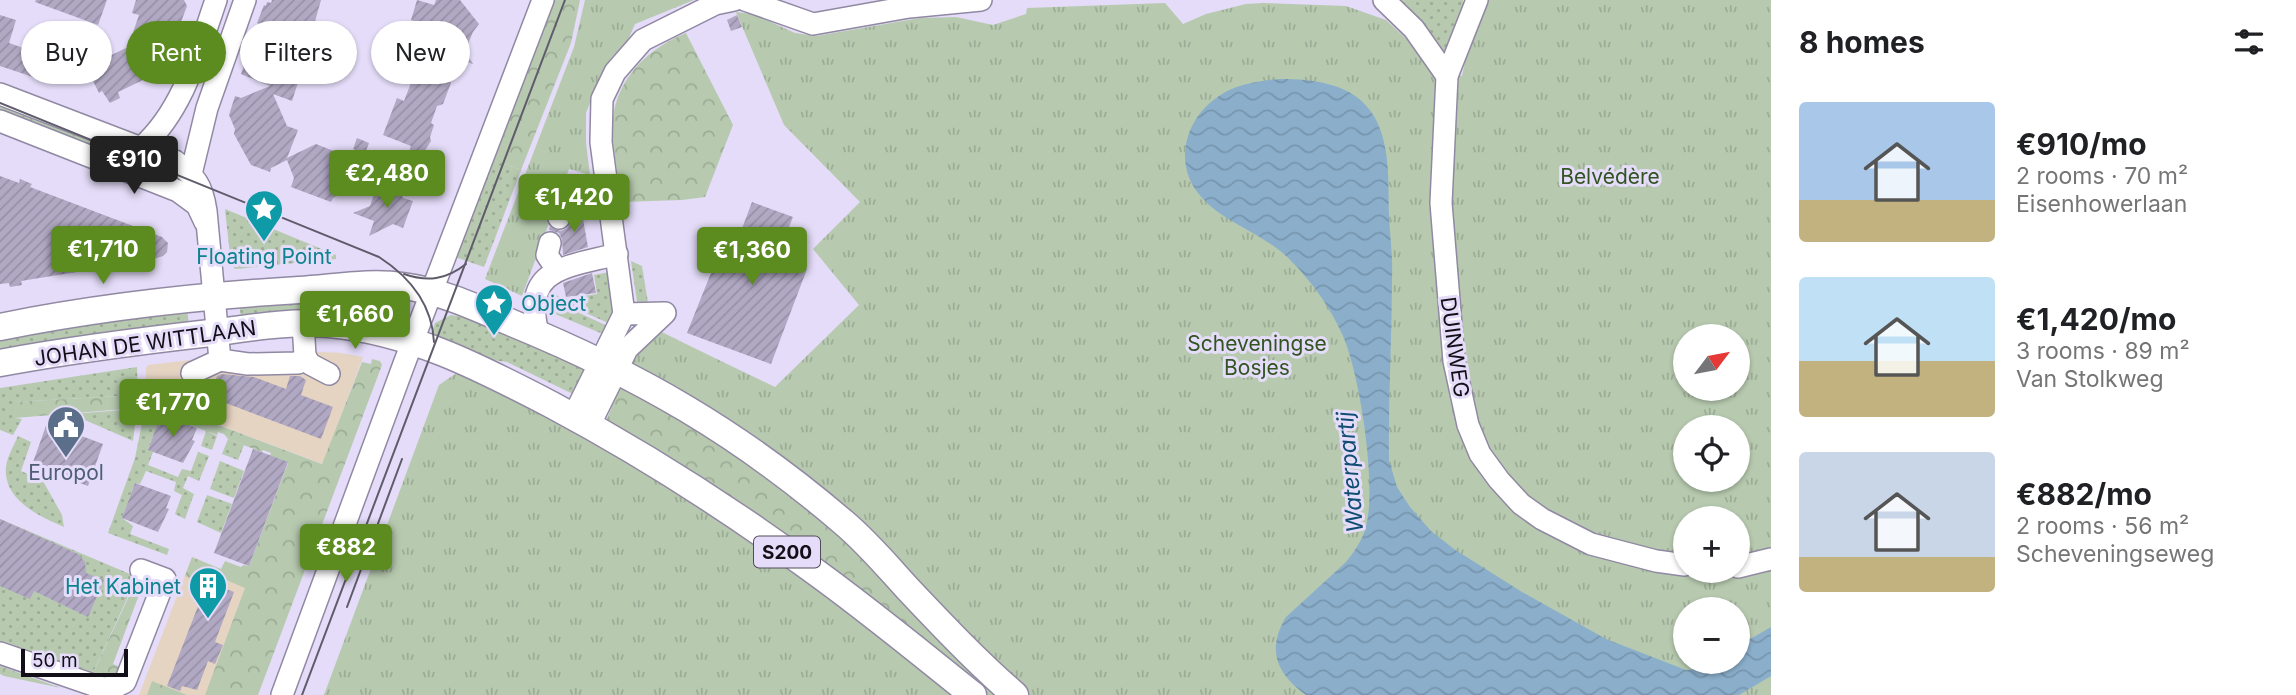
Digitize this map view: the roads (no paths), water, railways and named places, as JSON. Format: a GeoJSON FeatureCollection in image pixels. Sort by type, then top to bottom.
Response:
{"type":"FeatureCollection","features":[{"type":"Feature","properties":{"kind":"main road","name":"JOHAN DE WITTLAAN"},"geometry":{"type":"LineString","coordinates":[[0,327],[127,307],[256,293],[379,285],[433,292]]}},
{"type":"Feature","properties":{"kind":"main road","name":"S200"},"geometry":{"type":"LineString","coordinates":[[433,292],[538,333],[608,366],[690,409],[744,444],[817,500],[868,546],[950,633],[1015,695]]}},
{"type":"Feature","properties":{"kind":"main road","name":"JOHAN DE WITTLAAN"},"geometry":{"type":"LineString","coordinates":[[0,363],[217,332],[303,323],[373,330],[414,342]]}},
{"type":"Feature","properties":{"kind":"main road","name":"S200"},"geometry":{"type":"LineString","coordinates":[[414,342],[462,359],[581,421],[686,484],[790,554],[973,695]]}},
{"type":"Feature","properties":{"kind":"street"},"geometry":{"type":"LineString","coordinates":[[142,147],[164,123],[184,87],[216,0]]}},
{"type":"Feature","properties":{"kind":"street"},"geometry":{"type":"LineString","coordinates":[[282,695],[543,0]]}},
{"type":"Feature","properties":{"kind":"street"},"geometry":{"type":"LineString","coordinates":[[581,421],[608,366],[624,314],[601,142],[602,99],[615,72],[643,40],[689,15],[715,4],[734,0]]}},
{"type":"Feature","properties":{"kind":"street"},"geometry":{"type":"LineString","coordinates":[[745,0],[813,24],[911,4],[981,0]]}},
{"type":"Feature","properties":{"kind":"street"},"geometry":{"type":"LineString","coordinates":[[1384,0],[1414,29],[1447,76]]}},
{"type":"Feature","properties":{"kind":"street","name":"DUINWEG"},"geometry":{"type":"LineString","coordinates":[[1477,0],[1447,76],[1441,203],[1454,361],[1468,425],[1480,454],[1521,504],[1558,528],[1591,544],[1673,563]]}},
{"type":"Feature","properties":{"kind":"street"},"geometry":{"type":"LineString","coordinates":[[191,174],[207,108],[242,1]]}},
{"type":"Feature","properties":{"kind":"street"},"geometry":{"type":"LineString","coordinates":[[0,94],[142,147],[175,161],[191,174],[203,193],[220,360]]}},
{"type":"Feature","properties":{"kind":"street"},"geometry":{"type":"LineString","coordinates":[[0,121],[178,191],[197,205],[208,231]]}},
{"type":"Feature","properties":{"kind":"street"},"geometry":{"type":"LineString","coordinates":[[559,218],[566,198],[573,195],[608,194]]}},
{"type":"Feature","properties":{"kind":"street"},"geometry":{"type":"LineString","coordinates":[[550,243],[547,255],[557,270]]}},
{"type":"Feature","properties":{"kind":"street"},"geometry":{"type":"LineString","coordinates":[[538,333],[533,314],[541,283],[557,270],[617,254]]}},
{"type":"Feature","properties":{"kind":"street"},"geometry":{"type":"LineString","coordinates":[[608,366],[666,313],[624,314]]}},
{"type":"Feature","properties":{"kind":"street"},"geometry":{"type":"LineString","coordinates":[[303,323],[305,355],[310,364],[330,374]]}},
{"type":"Feature","properties":{"kind":"street"},"geometry":{"type":"LineString","coordinates":[[192,373],[220,360],[248,364],[298,363],[305,355]]}},
{"type":"Feature","properties":{"kind":"street"},"geometry":{"type":"LineString","coordinates":[[1750,564],[1771,559]]}},
{"type":"Feature","properties":{"kind":"street"},"geometry":{"type":"LineString","coordinates":[[0,653],[78,688],[101,691],[125,682],[165,579],[141,570]]}},
{"type":"Feature","properties":{"kind":"water"},"geometry":{"type":"Polygon","coordinates":[[[1306,80],[1332,85],[1356,96],[1366,105],[1379,128],[1386,152],[1392,263],[1389,460],[1397,487],[1410,507],[1431,531],[1454,549],[1522,592],[1606,639],[1673,665],[1673,674],[1750,674],[1750,639],[1771,627],[1771,676],[1739,695],[1306,695],[1288,679],[1276,651],[1280,629],[1286,617],[1346,562],[1357,547],[1365,530],[1368,512],[1368,461],[1355,377],[1343,336],[1333,316],[1300,270],[1269,243],[1216,211],[1195,189],[1189,177],[1185,151],[1192,126],[1199,114],[1226,92],[1256,82],[1306,80]]]}},
{"type":"Feature","properties":{"kind":"tram line"},"geometry":{"type":"LineString","coordinates":[[302,695],[565,0]]}},
{"type":"Feature","properties":{"kind":"tram line"},"geometry":{"type":"LineString","coordinates":[[0,103],[379,257],[400,273],[417,293],[429,316],[434,342]]}},
{"type":"Feature","properties":{"kind":"tram line"},"geometry":{"type":"LineString","coordinates":[[404,274],[436,278],[466,264]]}},
{"type":"Feature","properties":{"kind":"tram line"},"geometry":{"type":"LineString","coordinates":[[347,607],[402,459]]}},
{"type":"Feature","properties":{"kind":"place","name":"Floating Point"},"geometry":{"type":"Point","coordinates":[264,243]}},
{"type":"Feature","properties":{"kind":"place","name":"Object"},"geometry":{"type":"Point","coordinates":[494,337]}},
{"type":"Feature","properties":{"kind":"place","name":"Europol"},"geometry":{"type":"Point","coordinates":[66,459]}},
{"type":"Feature","properties":{"kind":"place","name":"Het Kabinet"},"geometry":{"type":"Point","coordinates":[208,620]}},
{"type":"Feature","properties":{"kind":"park label","name":"Belvédère"},"geometry":{"type":"Point","coordinates":[1610,176]}},
{"type":"Feature","properties":{"kind":"park label","name":"Scheveningse Bosjes"},"geometry":{"type":"Point","coordinates":[1257,355]}},
{"type":"Feature","properties":{"kind":"water label","name":"Waterpartij"},"geometry":{"type":"Point","coordinates":[1350,472]}}]}
